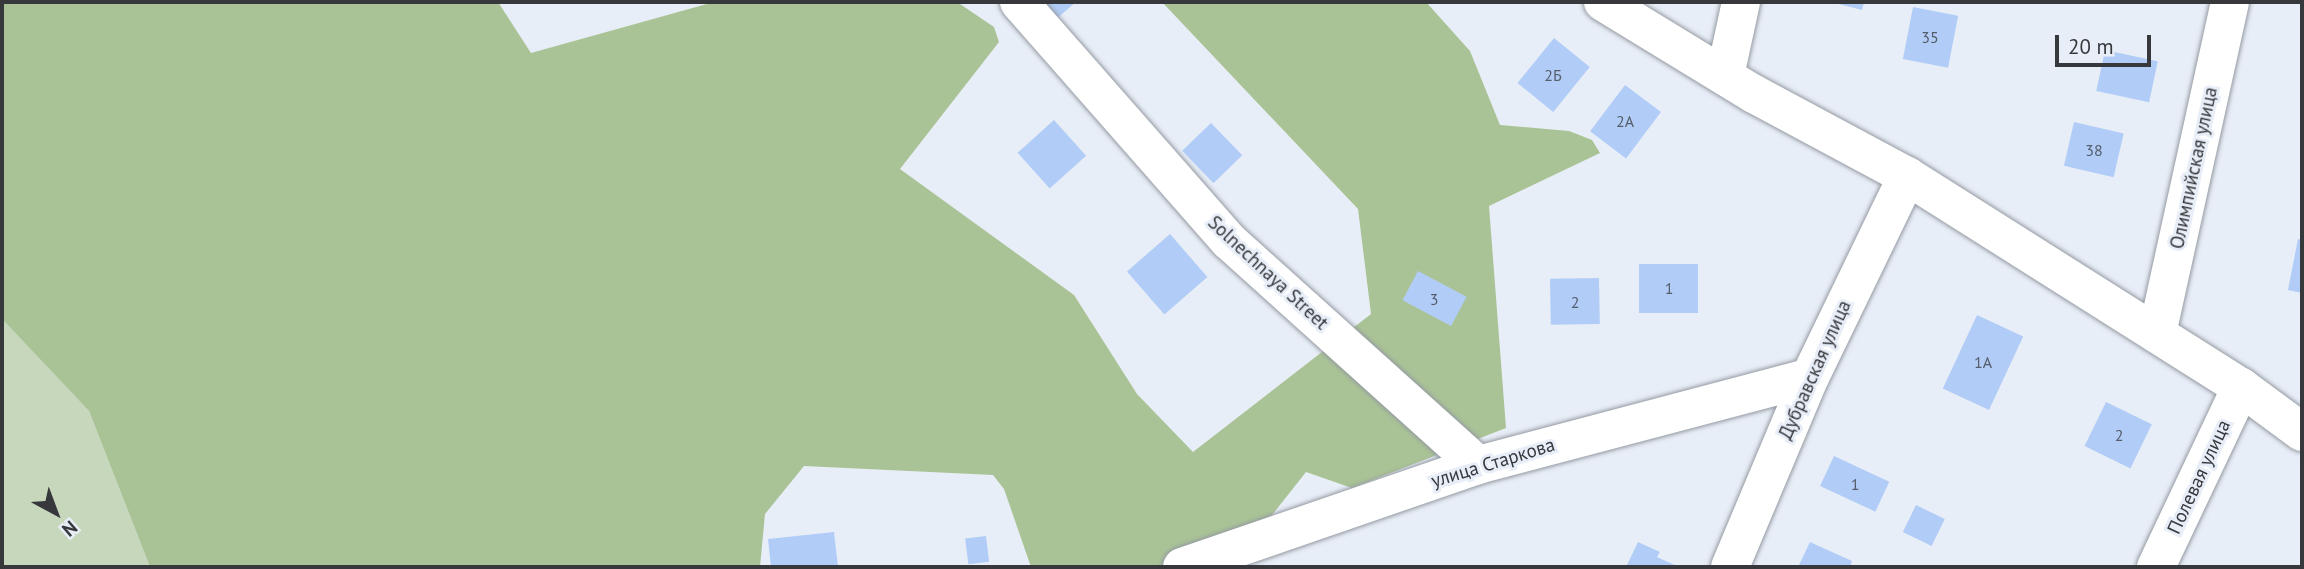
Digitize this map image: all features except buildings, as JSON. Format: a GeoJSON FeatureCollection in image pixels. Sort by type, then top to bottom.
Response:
{"type":"FeatureCollection","features":[{"type":"Feature","properties":{"kind":"street","name":"Solnechnaya Street"},"geometry":{"type":"LineString","coordinates":[[1019,2],[1229,240],[1478,465]]}},
{"type":"Feature","properties":{"kind":"street"},"geometry":{"type":"LineString","coordinates":[[1603,2],[1725,76],[1907,176],[2241,387],[2302,432]]}},
{"type":"Feature","properties":{"kind":"street"},"geometry":{"type":"LineString","coordinates":[[1725,76],[1741,2]]}},
{"type":"Feature","properties":{"kind":"street","name":"Олимпийская улица"},"geometry":{"type":"LineString","coordinates":[[2157,334],[2230,2]]}},
{"type":"Feature","properties":{"kind":"street","name":"Дубравская улица"},"geometry":{"type":"LineString","coordinates":[[1730,567],[1810,377],[1907,176]]}},
{"type":"Feature","properties":{"kind":"street","name":"улица Старкова"},"geometry":{"type":"LineString","coordinates":[[1182,567],[1478,465],[1810,377]]}},
{"type":"Feature","properties":{"kind":"street","name":"Полевая улица"},"geometry":{"type":"LineString","coordinates":[[2156,567],[2241,387]]}},
{"type":"Feature","properties":{"kind":"green space"},"geometry":{"type":"Polygon","coordinates":[[[2,2],[498,2],[531,53],[714,2],[957,2],[994,27],[999,42],[900,169],[1074,295],[1137,394],[1193,452],[1371,314],[1358,209],[1162,2],[1426,2],[1470,51],[1500,125],[1569,131],[1592,140],[1600,153],[1489,206],[1506,428],[1352,488],[1306,472],[1231,567],[1031,567],[1004,489],[993,475],[804,466],[765,514],[760,567],[150,567],[89,411],[2,319],[2,2]]]}},
{"type":"Feature","properties":{"kind":"green space"},"geometry":{"type":"Polygon","coordinates":[[[2,319],[89,411],[150,567],[2,567],[2,319]]]}}]}
